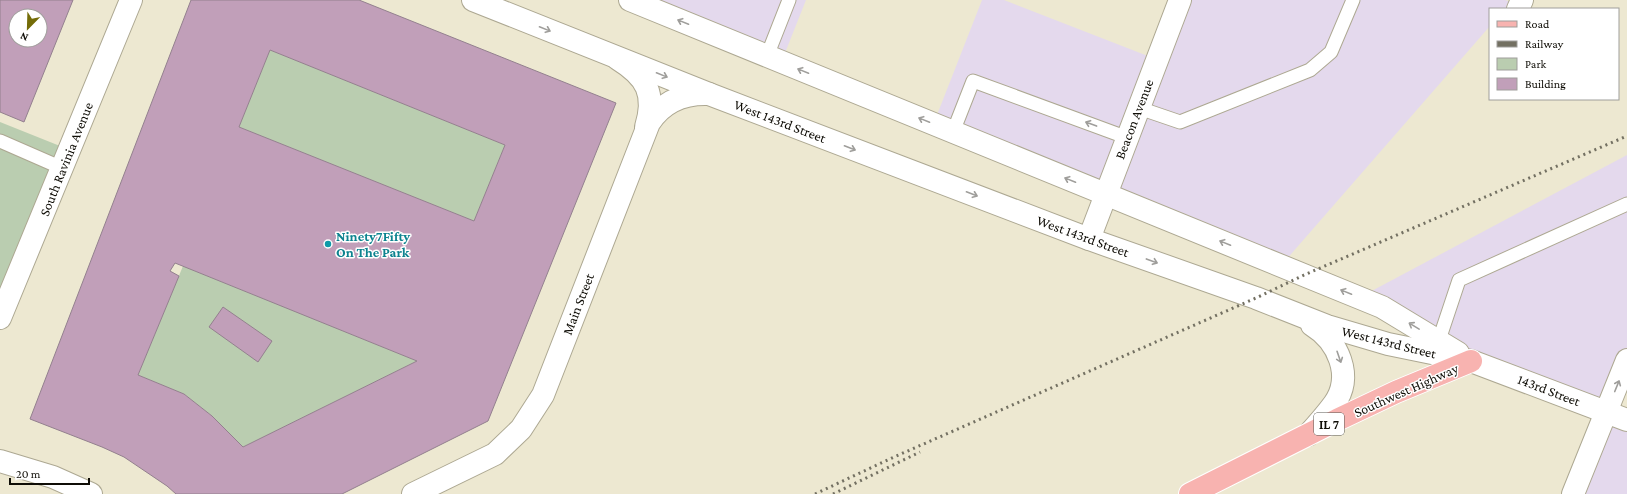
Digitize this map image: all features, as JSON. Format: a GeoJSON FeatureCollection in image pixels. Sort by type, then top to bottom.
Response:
{"type":"FeatureCollection","features":[{"type":"Feature","properties":{"kind":"main road","name":"South Ravinia Avenue"},"geometry":{"type":"LineString","coordinates":[[0,318],[131,0]]}},
{"type":"Feature","properties":{"kind":"main road","name":"West 143rd Street"},"geometry":{"type":"LineString","coordinates":[[473,0],[709,94],[1088,239],[1334,328],[1388,344],[1437,347]]}},
{"type":"Feature","properties":{"kind":"main road","name":"West 143rd Street"},"geometry":{"type":"LineString","coordinates":[[630,0],[1382,307],[1437,347],[1472,361]]}},
{"type":"Feature","properties":{"kind":"main road","name":"Beacon Avenue"},"geometry":{"type":"LineString","coordinates":[[1088,239],[1180,0]]}},
{"type":"Feature","properties":{"kind":"main road"},"geometry":{"type":"LineString","coordinates":[[613,56],[637,74],[650,93],[650,114],[644,132]]}},
{"type":"Feature","properties":{"kind":"main road","name":"Main Street"},"geometry":{"type":"LineString","coordinates":[[413,494],[495,454],[521,429],[542,395],[644,132],[655,113],[664,105],[681,97],[697,94],[709,94]]}},
{"type":"Feature","properties":{"kind":"main road"},"geometry":{"type":"LineString","coordinates":[[1292,312],[1316,327],[1328,337],[1340,356],[1344,379],[1335,403],[1307,435]]}},
{"type":"Feature","properties":{"kind":"main road"},"geometry":{"type":"LineString","coordinates":[[1573,494],[1627,360]]}},
{"type":"Feature","properties":{"kind":"main road","name":"Southwest Highway"},"geometry":{"type":"LineString","coordinates":[[1190,494],[1396,392],[1472,361]]}},
{"type":"Feature","properties":{"kind":"main road","name":"143rd Street"},"geometry":{"type":"LineString","coordinates":[[1472,361],[1627,420]]}},
{"type":"Feature","properties":{"kind":"main road"},"geometry":{"type":"LineString","coordinates":[[0,462],[53,477],[92,494]]}},
{"type":"Feature","properties":{"kind":"lane"},"geometry":{"type":"LineString","coordinates":[[767,56],[789,0]]}},
{"type":"Feature","properties":{"kind":"lane"},"geometry":{"type":"LineString","coordinates":[[1139,108],[1180,122],[1310,70],[1331,52],[1353,0]]}},
{"type":"Feature","properties":{"kind":"lane"},"geometry":{"type":"LineString","coordinates":[[952,132],[973,81],[1128,138]]}},
{"type":"Feature","properties":{"kind":"lane"},"geometry":{"type":"LineString","coordinates":[[0,141],[62,168]]}},
{"type":"Feature","properties":{"kind":"lane"},"geometry":{"type":"LineString","coordinates":[[1437,347],[1459,280],[1627,204]]}},
{"type":"Feature","properties":{"kind":"shaded area"},"geometry":{"type":"Polygon","coordinates":[[[641,0],[806,0],[783,58],[641,0]]]}},
{"type":"Feature","properties":{"kind":"shaded area"},"geometry":{"type":"Polygon","coordinates":[[[982,0],[1004,0],[1153,58],[1104,189],[935,120],[982,0]]]}},
{"type":"Feature","properties":{"kind":"shaded area"},"geometry":{"type":"Polygon","coordinates":[[[1185,0],[1505,0],[1511,2],[1506,8],[1489,8],[1489,27],[1285,261],[1112,191],[1185,0]]]}},
{"type":"Feature","properties":{"kind":"shaded area"},"geometry":{"type":"Polygon","coordinates":[[[1627,155],[1627,347],[1605,403],[1474,355],[1366,294],[1627,155]]]}},
{"type":"Feature","properties":{"kind":"shaded area"},"geometry":{"type":"Polygon","coordinates":[[[1609,416],[1627,423],[1627,494],[1578,494],[1609,416]]]}},
{"type":"Feature","properties":{"kind":"green space"},"geometry":{"type":"Polygon","coordinates":[[[270,50],[505,145],[474,221],[239,127],[270,50]]]}},
{"type":"Feature","properties":{"kind":"green space"},"geometry":{"type":"Polygon","coordinates":[[[0,122],[60,146],[0,292],[0,122]]]}},
{"type":"Feature","properties":{"kind":"green space"},"geometry":{"type":"Polygon","coordinates":[[[183,266],[417,361],[243,447],[212,416],[184,394],[138,375],[183,266]]]}},
{"type":"Feature","properties":{"kind":"building"},"geometry":{"type":"Polygon","coordinates":[[[0,0],[73,0],[24,122],[0,112],[0,0]]]}},
{"type":"Feature","properties":{"kind":"building","name":"Ninety7Fifty On The Park"},"geometry":{"type":"Polygon","coordinates":[[[191,0],[359,0],[616,103],[488,421],[342,494],[176,494],[167,486],[124,457],[30,419],[191,0]],[[270,50],[239,127],[474,221],[505,145],[270,50]],[[175,263],[170,271],[179,276],[138,375],[184,394],[212,416],[243,447],[417,361],[180,265],[175,263]]]}},
{"type":"Feature","properties":{"kind":"building"},"geometry":{"type":"Polygon","coordinates":[[[223,307],[272,341],[258,362],[209,327],[223,307]]]}},
{"type":"Feature","properties":{"kind":"railway"},"geometry":{"type":"LineString","coordinates":[[815,494],[894,457],[1256,298],[1304,275],[1627,136]]}},
{"type":"Feature","properties":{"kind":"railway"},"geometry":{"type":"LineString","coordinates":[[833,494],[920,452]]}},
{"type":"Feature","properties":{"kind":"place","name":"Ninety7Fifty On The Park"},"geometry":{"type":"Point","coordinates":[328,244]}}]}
